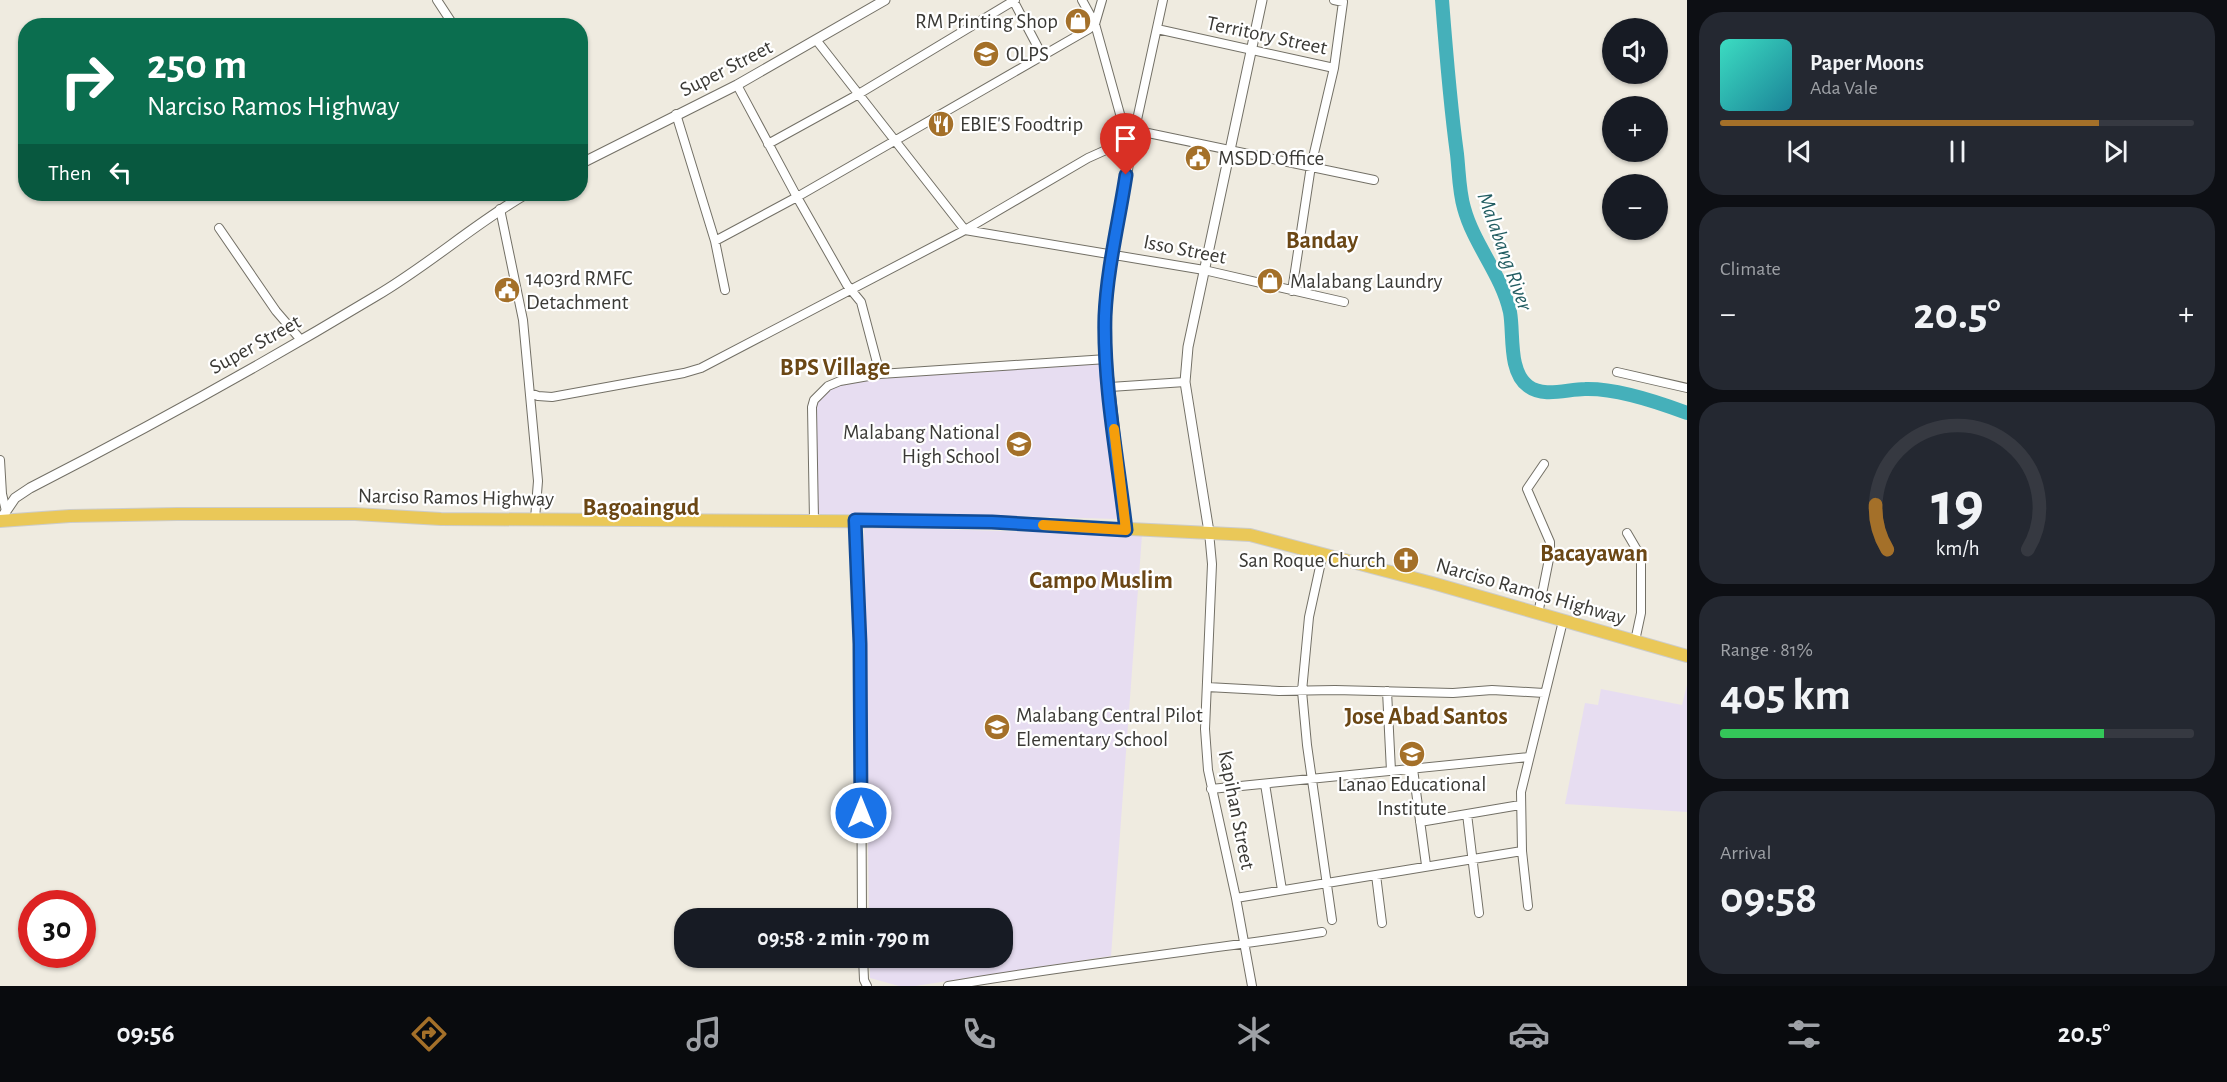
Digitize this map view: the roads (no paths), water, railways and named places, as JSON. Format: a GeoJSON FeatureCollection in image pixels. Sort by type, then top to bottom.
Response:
{"type":"FeatureCollection","features":[{"type":"Feature","properties":{"kind":"highway","name":"Narciso Ramos Highway"},"geometry":{"type":"LineString","coordinates":[[2,517],[355,514],[441,519],[855,520],[992,522],[1250,535],[1323,553],[1687,656]]}},
{"type":"Feature","properties":{"kind":"street"},"geometry":{"type":"LineString","coordinates":[[437,0],[449,18]]}},
{"type":"Feature","properties":{"kind":"street","name":"Super Street"},"geometry":{"type":"LineString","coordinates":[[588,160],[737,85],[885,0]]}},
{"type":"Feature","properties":{"kind":"street"},"geometry":{"type":"LineString","coordinates":[[768,144],[857,95],[1014,0],[1042,55]]}},
{"type":"Feature","properties":{"kind":"street"},"geometry":{"type":"LineString","coordinates":[[1082,0],[1095,24],[1130,156]]}},
{"type":"Feature","properties":{"kind":"street"},"geometry":{"type":"LineString","coordinates":[[715,241],[797,197],[1095,24],[1102,0]]}},
{"type":"Feature","properties":{"kind":"street"},"geometry":{"type":"LineString","coordinates":[[1126,530],[1107,359],[1106,298],[1134,129],[1163,0]]}},
{"type":"Feature","properties":{"kind":"street"},"geometry":{"type":"LineString","coordinates":[[1209,532],[1185,382],[1188,347],[1262,0]]}},
{"type":"Feature","properties":{"kind":"street"},"geometry":{"type":"LineString","coordinates":[[1292,291],[1311,166],[1334,68],[1343,2],[1334,0]]}},
{"type":"Feature","properties":{"kind":"street","name":"Territory Street"},"geometry":{"type":"LineString","coordinates":[[1157,29],[1334,68]]}},
{"type":"Feature","properties":{"kind":"street"},"geometry":{"type":"LineString","coordinates":[[817,40],[857,95],[965,230]]}},
{"type":"Feature","properties":{"kind":"street"},"geometry":{"type":"LineString","coordinates":[[737,85],[797,197],[851,291],[858,297],[866,312],[880,374]]}},
{"type":"Feature","properties":{"kind":"street"},"geometry":{"type":"LineString","coordinates":[[676,114],[715,241],[725,290]]}},
{"type":"Feature","properties":{"kind":"street"},"geometry":{"type":"LineString","coordinates":[[1124,128],[1374,180]]}},
{"type":"Feature","properties":{"kind":"street"},"geometry":{"type":"LineString","coordinates":[[530,393],[552,397],[684,374],[743,347],[851,291],[965,230],[1088,158],[1126,141]]}},
{"type":"Feature","properties":{"kind":"street","name":"Super Street"},"geometry":{"type":"LineString","coordinates":[[2,517],[15,498],[30,488],[154,423],[302,340],[426,264],[514,201]]}},
{"type":"Feature","properties":{"kind":"street"},"geometry":{"type":"LineString","coordinates":[[500,209],[521,306],[538,480],[535,519]]}},
{"type":"Feature","properties":{"kind":"street"},"geometry":{"type":"LineString","coordinates":[[219,228],[276,311],[302,340]]}},
{"type":"Feature","properties":{"kind":"street","name":"Isso Street"},"geometry":{"type":"LineString","coordinates":[[965,230],[1204,270],[1344,302]]}},
{"type":"Feature","properties":{"kind":"street"},"geometry":{"type":"LineString","coordinates":[[814,520],[814,400],[820,392],[840,381],[880,374],[1107,359]]}},
{"type":"Feature","properties":{"kind":"street"},"geometry":{"type":"LineString","coordinates":[[1617,372],[1687,388]]}},
{"type":"Feature","properties":{"kind":"street"},"geometry":{"type":"LineString","coordinates":[[1110,387],[1185,382]]}},
{"type":"Feature","properties":{"kind":"street"},"geometry":{"type":"LineString","coordinates":[[0,460],[2,517]]}},
{"type":"Feature","properties":{"kind":"street"},"geometry":{"type":"LineString","coordinates":[[1538,614],[1550,554],[1550,542],[1527,489],[1544,464]]}},
{"type":"Feature","properties":{"kind":"street"},"geometry":{"type":"LineString","coordinates":[[855,520],[861,698],[862,908]]}},
{"type":"Feature","properties":{"kind":"street","name":"Kapihan Street"},"geometry":{"type":"LineString","coordinates":[[1209,532],[1212,564],[1206,751],[1211,789],[1236,898],[1252,986]]}},
{"type":"Feature","properties":{"kind":"street"},"geometry":{"type":"LineString","coordinates":[[1627,533],[1638,551],[1641,564],[1641,620],[1635,641]]}},
{"type":"Feature","properties":{"kind":"street"},"geometry":{"type":"LineString","coordinates":[[1323,553],[1307,628],[1302,691],[1307,745],[1332,920]]}},
{"type":"Feature","properties":{"kind":"street"},"geometry":{"type":"LineString","coordinates":[[1528,906],[1520,805],[1529,757],[1563,621]]}},
{"type":"Feature","properties":{"kind":"street"},"geometry":{"type":"LineString","coordinates":[[1207,687],[1302,691],[1452,693],[1492,690],[1544,693]]}},
{"type":"Feature","properties":{"kind":"street"},"geometry":{"type":"LineString","coordinates":[[1387,691],[1391,771]]}},
{"type":"Feature","properties":{"kind":"street"},"geometry":{"type":"LineString","coordinates":[[1211,789],[1529,757]]}},
{"type":"Feature","properties":{"kind":"street"},"geometry":{"type":"LineString","coordinates":[[1413,769],[1426,865]]}},
{"type":"Feature","properties":{"kind":"street"},"geometry":{"type":"LineString","coordinates":[[1265,784],[1282,890]]}},
{"type":"Feature","properties":{"kind":"street"},"geometry":{"type":"LineString","coordinates":[[1420,822],[1520,805]]}},
{"type":"Feature","properties":{"kind":"street"},"geometry":{"type":"LineString","coordinates":[[1467,814],[1479,913]]}},
{"type":"Feature","properties":{"kind":"street"},"geometry":{"type":"LineString","coordinates":[[1236,898],[1522,851]]}},
{"type":"Feature","properties":{"kind":"street"},"geometry":{"type":"LineString","coordinates":[[1376,874],[1382,923]]}},
{"type":"Feature","properties":{"kind":"street"},"geometry":{"type":"LineString","coordinates":[[948,986],[1105,961],[1322,932]]}},
{"type":"Feature","properties":{"kind":"street"},"geometry":{"type":"LineString","coordinates":[[863,968],[867,986]]}},
{"type":"Feature","properties":{"kind":"waterway","name":"Malabang River"},"geometry":{"type":"LineString","coordinates":[[1442,0],[1462,202],[1474,235],[1506,298],[1510,312],[1517,371],[1528,386],[1541,392],[1597,389],[1650,400],[1687,413]]}},
{"type":"Feature","properties":{"kind":"place","name":"RM Printing Shop"},"geometry":{"type":"Point","coordinates":[1078,21]}},
{"type":"Feature","properties":{"kind":"place","name":"OLPS"},"geometry":{"type":"Point","coordinates":[986,54]}},
{"type":"Feature","properties":{"kind":"place","name":"EBIE'S Foodtrip"},"geometry":{"type":"Point","coordinates":[941,124]}},
{"type":"Feature","properties":{"kind":"place","name":"MSDD Office"},"geometry":{"type":"Point","coordinates":[1198,158]}},
{"type":"Feature","properties":{"kind":"place","name":"Malabang Laundry"},"geometry":{"type":"Point","coordinates":[1270,281]}},
{"type":"Feature","properties":{"kind":"place","name":"1403rd RMFC Detachment"},"geometry":{"type":"Point","coordinates":[507,290]}},
{"type":"Feature","properties":{"kind":"place","name":"Malabang National High School"},"geometry":{"type":"Point","coordinates":[1019,444]}},
{"type":"Feature","properties":{"kind":"place","name":"San Roque Church"},"geometry":{"type":"Point","coordinates":[1406,560]}},
{"type":"Feature","properties":{"kind":"place","name":"Malabang Central Pilot Elementary School"},"geometry":{"type":"Point","coordinates":[997,727]}},
{"type":"Feature","properties":{"kind":"place","name":"Lanao Educational Institute"},"geometry":{"type":"Point","coordinates":[1412,754]}},
{"type":"Feature","properties":{"kind":"district","name":"Banday"},"geometry":{"type":"Point","coordinates":[1322,240]}},
{"type":"Feature","properties":{"kind":"district","name":"BPS Village"},"geometry":{"type":"Point","coordinates":[835,367]}},
{"type":"Feature","properties":{"kind":"district","name":"Bagoaingud"},"geometry":{"type":"Point","coordinates":[641,507]}},
{"type":"Feature","properties":{"kind":"district","name":"Bacayawan"},"geometry":{"type":"Point","coordinates":[1594,553]}},
{"type":"Feature","properties":{"kind":"district","name":"Campo Muslim"},"geometry":{"type":"Point","coordinates":[1101,580]}},
{"type":"Feature","properties":{"kind":"district","name":"Jose Abad Santos"},"geometry":{"type":"Point","coordinates":[1426,716]}}]}
